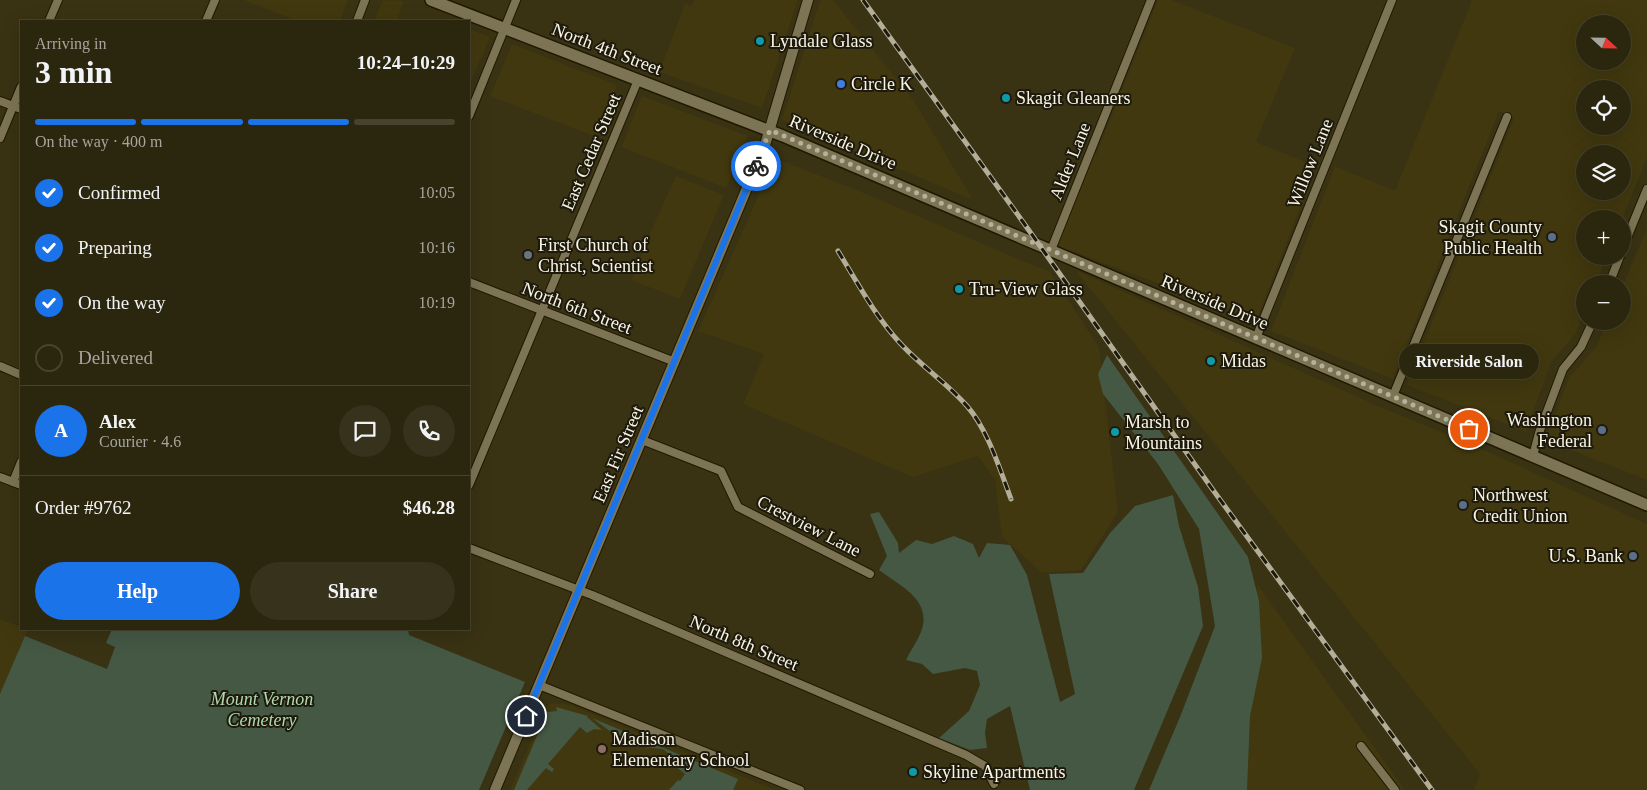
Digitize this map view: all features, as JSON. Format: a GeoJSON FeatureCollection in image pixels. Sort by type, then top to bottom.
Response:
{"type":"FeatureCollection","features":[{"type":"Feature","properties":{"kind":"main road","name":"North 4th Street"},"geometry":{"type":"LineString","coordinates":[[431,0],[770,130]]}},
{"type":"Feature","properties":{"kind":"main road","name":"Riverside Drive"},"geometry":{"type":"LineString","coordinates":[[770,130],[1647,505]]}},
{"type":"Feature","properties":{"kind":"street"},"geometry":{"type":"LineString","coordinates":[[49,20],[58,0]]}},
{"type":"Feature","properties":{"kind":"street"},"geometry":{"type":"LineString","coordinates":[[206,20],[215,0]]}},
{"type":"Feature","properties":{"kind":"street"},"geometry":{"type":"LineString","coordinates":[[357,20],[366,0]]}},
{"type":"Feature","properties":{"kind":"street"},"geometry":{"type":"LineString","coordinates":[[470,114],[516,0]]}},
{"type":"Feature","properties":{"kind":"street","name":"East Fir Street"},"geometry":{"type":"LineString","coordinates":[[495,790],[675,362],[770,130],[808,0]]}},
{"type":"Feature","properties":{"kind":"street","name":"Alder Lane"},"geometry":{"type":"LineString","coordinates":[[1051,250],[1151,0]]}},
{"type":"Feature","properties":{"kind":"street","name":"Willow Lane"},"geometry":{"type":"LineString","coordinates":[[1256,338],[1392,0]]}},
{"type":"Feature","properties":{"kind":"street","name":"East Cedar Street"},"geometry":{"type":"LineString","coordinates":[[470,483],[638,80]]}},
{"type":"Feature","properties":{"kind":"street"},"geometry":{"type":"LineString","coordinates":[[0,138],[20,89]]}},
{"type":"Feature","properties":{"kind":"street"},"geometry":{"type":"LineString","coordinates":[[0,101],[20,109]]}},
{"type":"Feature","properties":{"kind":"street"},"geometry":{"type":"LineString","coordinates":[[1392,396],[1507,118]]}},
{"type":"Feature","properties":{"kind":"street"},"geometry":{"type":"LineString","coordinates":[[1631,228],[1647,190]]}},
{"type":"Feature","properties":{"kind":"street","name":"North 6th Street"},"geometry":{"type":"LineString","coordinates":[[470,282],[675,362]]}},
{"type":"Feature","properties":{"kind":"street"},"geometry":{"type":"LineString","coordinates":[[1533,456],[1539,433],[1563,369],[1581,347],[1589,330]]}},
{"type":"Feature","properties":{"kind":"street"},"geometry":{"type":"LineString","coordinates":[[0,366],[20,375]]}},
{"type":"Feature","properties":{"kind":"street","name":"Crestview Lane"},"geometry":{"type":"LineString","coordinates":[[642,440],[721,471],[738,507],[870,574]]}},
{"type":"Feature","properties":{"kind":"street"},"geometry":{"type":"LineString","coordinates":[[13,482],[20,464]]}},
{"type":"Feature","properties":{"kind":"street"},"geometry":{"type":"LineString","coordinates":[[0,477],[20,485]]}},
{"type":"Feature","properties":{"kind":"street","name":"North 8th Street"},"geometry":{"type":"LineString","coordinates":[[470,548],[579,590],[966,755],[985,766],[994,784]]}},
{"type":"Feature","properties":{"kind":"street"},"geometry":{"type":"LineString","coordinates":[[539,685],[800,790]]}},
{"type":"Feature","properties":{"kind":"street"},"geometry":{"type":"LineString","coordinates":[[1361,746],[1395,790]]}},
{"type":"Feature","properties":{"kind":"shaded area"},"geometry":{"type":"Polygon","coordinates":[[[243,0],[348,0],[340,20],[294,20],[243,0]]]}},
{"type":"Feature","properties":{"kind":"shaded area"},"geometry":{"type":"Polygon","coordinates":[[[383,0],[404,1],[397,20],[374,20],[383,0]]]}},
{"type":"Feature","properties":{"kind":"shaded area"},"geometry":{"type":"Polygon","coordinates":[[[694,0],[798,0],[762,108],[659,72],[685,4],[691,6],[694,0]]]}},
{"type":"Feature","properties":{"kind":"shaded area"},"geometry":{"type":"Polygon","coordinates":[[[820,0],[833,0],[914,101],[973,200],[782,120],[820,0]]]}},
{"type":"Feature","properties":{"kind":"shaded area"},"geometry":{"type":"Polygon","coordinates":[[[1158,0],[1172,0],[1295,48],[1256,142],[1316,166],[1259,314],[1252,318],[1055,245],[1091,153],[1096,155],[1158,0]]]}},
{"type":"Feature","properties":{"kind":"shaded area"},"geometry":{"type":"Polygon","coordinates":[[[1472,0],[1647,0],[1647,158],[1631,197],[1631,145],[1576,145],[1576,200],[1630,200],[1626,210],[1576,210],[1576,265],[1603,265],[1600,275],[1576,275],[1577,330],[1551,362],[1526,432],[1407,385],[1514,118],[1499,111],[1393,379],[1271,331],[1335,166],[1395,191],[1472,0]]]}},
{"type":"Feature","properties":{"kind":"shaded area"},"geometry":{"type":"Polygon","coordinates":[[[470,29],[490,37],[470,84],[470,29]]]}},
{"type":"Feature","properties":{"kind":"shaded area"},"geometry":{"type":"Polygon","coordinates":[[[512,44],[617,85],[596,137],[490,96],[512,44]]]}},
{"type":"Feature","properties":{"kind":"shaded area"},"geometry":{"type":"Polygon","coordinates":[[[642,96],[748,136],[726,188],[621,147],[642,96]]]}},
{"type":"Feature","properties":{"kind":"shaded area"},"geometry":{"type":"Polygon","coordinates":[[[775,158],[859,191],[1049,271],[1099,347],[1118,512],[1081,570],[1042,573],[1002,537],[995,480],[978,456],[913,477],[743,404],[764,354],[698,331],[775,158]]]}},
{"type":"Feature","properties":{"kind":"shaded area"},"geometry":{"type":"Polygon","coordinates":[[[676,176],[724,195],[680,299],[631,280],[676,176]]]}},
{"type":"Feature","properties":{"kind":"shaded area"},"geometry":{"type":"Polygon","coordinates":[[[1647,228],[1647,480],[1551,442],[1548,433],[1569,378],[1596,347],[1603,330],[1631,330],[1631,275],[1627,275],[1647,228]]]}},
{"type":"Feature","properties":{"kind":"shaded area"},"geometry":{"type":"Polygon","coordinates":[[[1075,270],[1385,409],[1464,441],[1647,524],[1647,790],[1474,790],[1480,774],[1075,270]]]}},
{"type":"Feature","properties":{"kind":"shaded area"},"geometry":{"type":"Polygon","coordinates":[[[1257,584],[1405,790],[1247,790],[1244,776],[1257,584]]]}},
{"type":"Feature","properties":{"kind":"shaded area"},"geometry":{"type":"Polygon","coordinates":[[[0,619],[20,627],[20,630],[28,630],[0,696],[0,619]]]}},
{"type":"Feature","properties":{"kind":"shaded area","name":"Madison Elementary School"},"geometry":{"type":"Polygon","coordinates":[[[551,703],[571,705],[775,790],[510,790],[546,707],[551,703]]]}},
{"type":"Feature","properties":{"kind":"green space"},"geometry":{"type":"Polygon","coordinates":[[[1107,355],[1248,557],[1259,601],[1262,658],[1250,716],[1247,790],[1149,790],[1180,717],[1215,626],[1199,529],[1158,464],[1103,394],[1098,374],[1107,355]]]}},
{"type":"Feature","properties":{"kind":"green space"},"geometry":{"type":"Polygon","coordinates":[[[1173,495],[1179,526],[1198,587],[1203,626],[1134,790],[1030,790],[1010,706],[987,719],[985,733],[987,748],[970,750],[939,738],[969,711],[980,685],[977,671],[965,668],[933,674],[922,664],[906,660],[921,632],[924,621],[922,611],[919,603],[905,588],[879,570],[887,556],[870,514],[879,512],[898,543],[899,553],[916,540],[932,544],[954,536],[973,544],[979,558],[987,543],[1010,545],[1027,575],[1060,702],[1075,694],[1049,574],[1083,573],[1110,533],[1135,506],[1173,495]]]}},
{"type":"Feature","properties":{"kind":"green space","name":"Mount Vernon Cemetery"},"geometry":{"type":"Polygon","coordinates":[[[112,630],[408,630],[409,635],[525,682],[479,790],[0,790],[0,694],[25,636],[107,669],[115,647],[106,643],[112,630]]]}},
{"type":"Feature","properties":{"kind":"green space"},"geometry":{"type":"Polygon","coordinates":[[[556,707],[588,716],[602,730],[594,729],[587,733],[580,727],[548,764],[554,769],[552,772],[546,768],[527,790],[514,790],[547,712],[557,711],[556,707]]]}},
{"type":"Feature","properties":{"kind":"green space"},"geometry":{"type":"Polygon","coordinates":[[[592,718],[738,779],[733,790],[669,790],[685,774],[674,765],[677,761],[663,749],[624,745],[618,737],[592,718]]]}},
{"type":"Feature","properties":{"kind":"railway"},"geometry":{"type":"LineString","coordinates":[[863,0],[1213,490],[1432,790]]}},
{"type":"Feature","properties":{"kind":"railway"},"geometry":{"type":"LineString","coordinates":[[838,251],[882,322],[891,333],[951,390],[974,416],[993,451],[1011,499]]}},
{"type":"Feature","properties":{"kind":"way so far"},"geometry":{"type":"LineString","coordinates":[[756,166],[770,130],[1469,429]]}},
{"type":"Feature","properties":{"kind":"place","name":"Lyndale Glass"},"geometry":{"type":"Point","coordinates":[760,41]}},
{"type":"Feature","properties":{"kind":"place","name":"Circle K"},"geometry":{"type":"Point","coordinates":[841,84]}},
{"type":"Feature","properties":{"kind":"place","name":"Skagit Gleaners"},"geometry":{"type":"Point","coordinates":[1006,98]}},
{"type":"Feature","properties":{"kind":"place","name":"Skagit County Public Health"},"geometry":{"type":"Point","coordinates":[1552,237]}},
{"type":"Feature","properties":{"kind":"place","name":"First Church of Christ, Scientist"},"geometry":{"type":"Point","coordinates":[528,255]}},
{"type":"Feature","properties":{"kind":"place","name":"Tru-View Glass"},"geometry":{"type":"Point","coordinates":[959,289]}},
{"type":"Feature","properties":{"kind":"place","name":"Midas"},"geometry":{"type":"Point","coordinates":[1211,361]}},
{"type":"Feature","properties":{"kind":"place","name":"Riverside Salon"},"geometry":{"type":"Point","coordinates":[1469,429]}},
{"type":"Feature","properties":{"kind":"place","name":"Washington Federal"},"geometry":{"type":"Point","coordinates":[1602,430]}},
{"type":"Feature","properties":{"kind":"place","name":"Marsh to Mountains"},"geometry":{"type":"Point","coordinates":[1115,432]}},
{"type":"Feature","properties":{"kind":"place","name":"Northwest Credit Union"},"geometry":{"type":"Point","coordinates":[1463,505]}},
{"type":"Feature","properties":{"kind":"place","name":"U.S. Bank"},"geometry":{"type":"Point","coordinates":[1633,556]}},
{"type":"Feature","properties":{"kind":"place","name":"Madison Elementary School"},"geometry":{"type":"Point","coordinates":[602,749]}},
{"type":"Feature","properties":{"kind":"place","name":"Skyline Apartments"},"geometry":{"type":"Point","coordinates":[913,772]}},
{"type":"Feature","properties":{"kind":"route"},"geometry":{"type":"LineString","coordinates":[[526,716],[756,166]]}}]}
